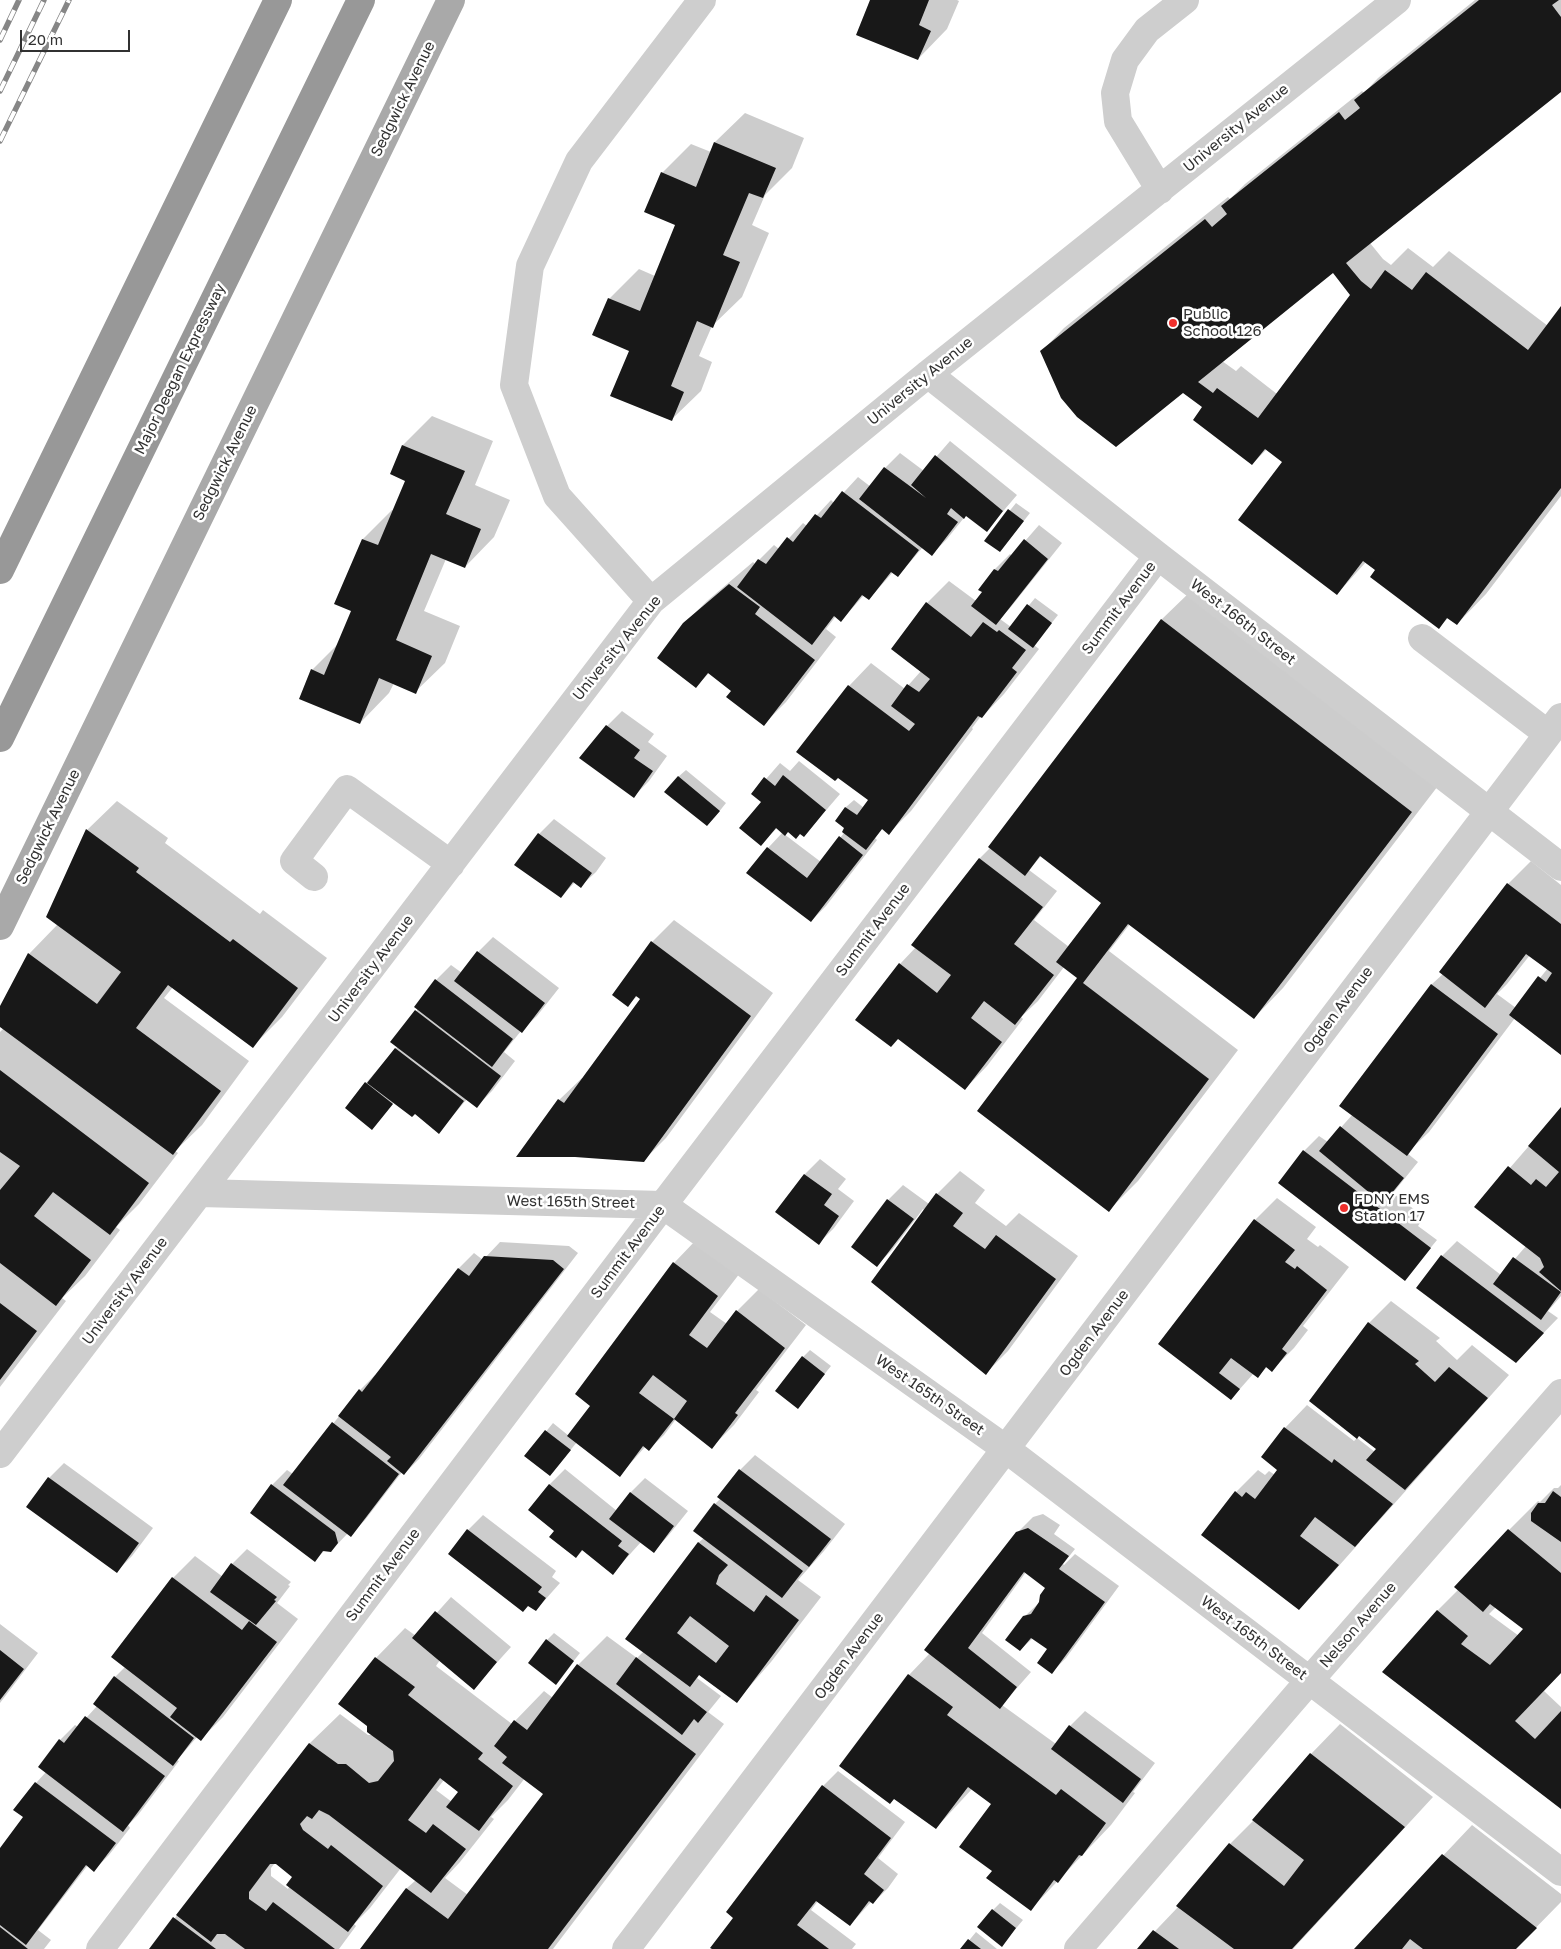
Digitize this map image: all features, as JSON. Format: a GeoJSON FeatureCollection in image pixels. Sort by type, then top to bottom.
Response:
{"type":"FeatureCollection","features":[{"type":"Feature","properties":{"kind":"highway"},"geometry":{"type":"LineString","coordinates":[[0,570],[278,0]]}},
{"type":"Feature","properties":{"kind":"highway","name":"Major Deegan Expressway"},"geometry":{"type":"LineString","coordinates":[[0,738],[361,0]]}},
{"type":"Feature","properties":{"kind":"main road","name":"Sedgwick Avenue"},"geometry":{"type":"LineString","coordinates":[[0,926],[451,0]]}},
{"type":"Feature","properties":{"kind":"street"},"geometry":{"type":"LineString","coordinates":[[651,601],[557,496],[514,385],[530,266],[579,161],[702,0]]}},
{"type":"Feature","properties":{"kind":"street"},"geometry":{"type":"LineString","coordinates":[[1160,190],[1118,121],[1115,93],[1125,60],[1147,30],[1186,0]]}},
{"type":"Feature","properties":{"kind":"street","name":"University Avenue"},"geometry":{"type":"LineString","coordinates":[[0,1454],[651,601],[928,374],[1397,0]]}},
{"type":"Feature","properties":{"kind":"street","name":"West 166th Street"},"geometry":{"type":"LineString","coordinates":[[928,374],[1158,556],[1561,867]]}},
{"type":"Feature","properties":{"kind":"street","name":"Summit Avenue"},"geometry":{"type":"LineString","coordinates":[[100,1949],[1158,556]]}},
{"type":"Feature","properties":{"kind":"street"},"geometry":{"type":"LineString","coordinates":[[1422,638],[1555,725]]}},
{"type":"Feature","properties":{"kind":"street","name":"Ogden Avenue"},"geometry":{"type":"LineString","coordinates":[[626,1949],[1555,725]]}},
{"type":"Feature","properties":{"kind":"street"},"geometry":{"type":"LineString","coordinates":[[314,877],[294,861],[347,789],[451,864]]}},
{"type":"Feature","properties":{"kind":"street","name":"West 165th Street"},"geometry":{"type":"LineString","coordinates":[[200,1193],[664,1205],[1006,1449],[1561,1872]]}},
{"type":"Feature","properties":{"kind":"street","name":"Nelson Avenue"},"geometry":{"type":"LineString","coordinates":[[1078,1949],[1309,1680],[1561,1393]]}},
{"type":"Feature","properties":{"kind":"building"},"geometry":{"type":"Polygon","coordinates":[[[870,0],[929,0],[919,25],[931,31],[918,60],[856,35],[870,0]]]}},
{"type":"Feature","properties":{"kind":"building","name":"Public School 126"},"geometry":{"type":"Polygon","coordinates":[[[1479,0],[1559,0],[1552,5],[1561,17],[1561,92],[1346,263],[1361,281],[1371,289],[1385,270],[1412,290],[1426,272],[1528,350],[1561,306],[1561,488],[1457,625],[1447,618],[1439,629],[1370,577],[1375,570],[1363,561],[1337,595],[1238,520],[1282,462],[1265,449],[1252,465],[1193,420],[1202,407],[1183,393],[1116,447],[1077,417],[1061,398],[1040,351],[1205,219],[1212,227],[1227,214],[1221,206],[1339,112],[1345,120],[1360,108],[1354,100],[1479,0]],[[1333,273],[1198,382],[1213,393],[1217,388],[1258,418],[1350,295],[1333,273]]]}},
{"type":"Feature","properties":{"kind":"building"},"geometry":{"type":"Polygon","coordinates":[[[714,142],[776,168],[763,198],[749,193],[723,255],[740,262],[713,328],[697,321],[671,386],[684,392],[672,421],[610,396],[629,351],[592,335],[608,298],[640,311],[675,225],[644,212],[661,172],[696,187],[714,142]]]}},
{"type":"Feature","properties":{"kind":"building"},"geometry":{"type":"Polygon","coordinates":[[[402,445],[465,471],[446,514],[481,529],[465,568],[431,554],[396,640],[432,656],[416,694],[379,678],[360,724],[299,699],[311,669],[324,675],[351,611],[334,604],[362,539],[378,545],[405,481],[390,474],[402,445]]]}},
{"type":"Feature","properties":{"kind":"building"},"geometry":{"type":"Polygon","coordinates":[[[935,455],[1003,511],[987,532],[966,516],[964,519],[951,508],[947,514],[958,522],[932,556],[859,499],[884,467],[926,498],[911,485],[935,455]]]}},
{"type":"Feature","properties":{"kind":"building"},"geometry":{"type":"Polygon","coordinates":[[[842,491],[919,550],[898,577],[891,572],[869,600],[862,595],[841,622],[834,616],[812,645],[737,587],[758,559],[766,564],[787,537],[793,542],[815,514],[821,518],[842,491]]]}},
{"type":"Feature","properties":{"kind":"building"},"geometry":{"type":"Polygon","coordinates":[[[1008,509],[1024,521],[1000,552],[984,541],[1008,509]]]}},
{"type":"Feature","properties":{"kind":"building"},"geometry":{"type":"Polygon","coordinates":[[[1024,539],[1048,559],[996,625],[971,606],[982,592],[978,590],[994,569],[998,571],[1024,539]]]}},
{"type":"Feature","properties":{"kind":"building"},"geometry":{"type":"Polygon","coordinates":[[[729,584],[760,607],[755,614],[815,660],[764,726],[726,697],[731,691],[708,673],[696,688],[657,658],[683,623],[729,584]]]}},
{"type":"Feature","properties":{"kind":"building"},"geometry":{"type":"Polygon","coordinates":[[[926,602],[971,637],[983,622],[997,632],[999,630],[1026,650],[1012,668],[1017,672],[982,718],[978,716],[889,835],[882,829],[866,850],[842,832],[844,828],[835,821],[845,807],[857,815],[868,800],[838,778],[835,781],[796,752],[848,685],[909,731],[915,724],[891,706],[907,684],[919,692],[930,679],[891,649],[926,602]]]}},
{"type":"Feature","properties":{"kind":"building"},"geometry":{"type":"Polygon","coordinates":[[[1027,604],[1052,623],[1033,648],[1008,629],[1027,604]]]}},
{"type":"Feature","properties":{"kind":"building"},"geometry":{"type":"Polygon","coordinates":[[[1161,619],[1412,812],[1254,1019],[1128,924],[1083,983],[1209,1079],[1109,1212],[977,1111],[1077,978],[1056,962],[1101,903],[1040,856],[1025,876],[988,847],[1161,619]]]}},
{"type":"Feature","properties":{"kind":"building"},"geometry":{"type":"Polygon","coordinates":[[[606,725],[640,750],[634,758],[653,771],[634,798],[579,758],[606,725]]]}},
{"type":"Feature","properties":{"kind":"building"},"geometry":{"type":"Polygon","coordinates":[[[783,775],[826,810],[804,837],[800,834],[796,839],[788,832],[785,836],[776,828],[761,846],[739,828],[761,802],[751,794],[764,777],[775,786],[783,775]]]}},
{"type":"Feature","properties":{"kind":"building"},"geometry":{"type":"Polygon","coordinates":[[[678,776],[720,811],[707,826],[664,792],[678,776]]]}},
{"type":"Feature","properties":{"kind":"building"},"geometry":{"type":"Polygon","coordinates":[[[86,829],[139,868],[136,872],[230,942],[233,939],[298,988],[253,1048],[168,985],[136,1028],[221,1091],[173,1155],[0,1027],[0,1006],[28,953],[97,1004],[121,972],[46,917],[86,829]]]}},
{"type":"Feature","properties":{"kind":"building"},"geometry":{"type":"Polygon","coordinates":[[[538,833],[592,873],[581,888],[573,882],[561,898],[514,865],[538,833]]]}},
{"type":"Feature","properties":{"kind":"building"},"geometry":{"type":"Polygon","coordinates":[[[839,836],[863,855],[811,922],[746,873],[767,847],[807,878],[839,836]]]}},
{"type":"Feature","properties":{"kind":"building"},"geometry":{"type":"Polygon","coordinates":[[[979,858],[1043,907],[1014,944],[1054,975],[1015,1025],[984,1001],[971,1018],[1002,1042],[965,1090],[898,1039],[891,1047],[855,1020],[899,963],[937,993],[951,975],[911,945],[979,858]]]}},
{"type":"Feature","properties":{"kind":"building"},"geometry":{"type":"Polygon","coordinates":[[[1507,883],[1561,924],[1561,1055],[1509,1015],[1538,976],[1546,982],[1552,973],[1526,954],[1485,1008],[1439,972],[1507,883]]]}},
{"type":"Feature","properties":{"kind":"building"},"geometry":{"type":"Polygon","coordinates":[[[651,941],[751,1016],[644,1162],[575,1157],[516,1157],[558,1099],[564,1103],[640,999],[636,996],[628,1007],[612,995],[651,941]]]}},
{"type":"Feature","properties":{"kind":"building"},"geometry":{"type":"Polygon","coordinates":[[[477,951],[545,1003],[522,1033],[454,981],[477,951]]]}},
{"type":"Feature","properties":{"kind":"building"},"geometry":{"type":"Polygon","coordinates":[[[435,979],[513,1039],[492,1067],[414,1007],[435,979]]]}},
{"type":"Feature","properties":{"kind":"building"},"geometry":{"type":"Polygon","coordinates":[[[1431,984],[1498,1034],[1407,1156],[1339,1106],[1431,984]]]}},
{"type":"Feature","properties":{"kind":"building"},"geometry":{"type":"Polygon","coordinates":[[[415,1010],[501,1076],[477,1108],[390,1042],[415,1010]]]}},
{"type":"Feature","properties":{"kind":"building"},"geometry":{"type":"Polygon","coordinates":[[[395,1048],[464,1101],[439,1134],[415,1114],[412,1117],[367,1083],[395,1048]]]}},
{"type":"Feature","properties":{"kind":"building"},"geometry":{"type":"Polygon","coordinates":[[[0,1070],[149,1183],[110,1235],[53,1192],[34,1216],[91,1260],[56,1306],[0,1263],[0,1190],[20,1166],[0,1152],[0,1070]]]}},
{"type":"Feature","properties":{"kind":"building"},"geometry":{"type":"Polygon","coordinates":[[[365,1082],[393,1104],[372,1130],[345,1108],[365,1082]]]}},
{"type":"Feature","properties":{"kind":"building"},"geometry":{"type":"Polygon","coordinates":[[[1561,1107],[1561,1291],[1539,1272],[1544,1267],[1540,1258],[1474,1207],[1508,1166],[1531,1185],[1536,1179],[1546,1187],[1559,1172],[1528,1146],[1561,1107]]]}},
{"type":"Feature","properties":{"kind":"building"},"geometry":{"type":"Polygon","coordinates":[[[1340,1126],[1404,1178],[1383,1204],[1319,1151],[1340,1126]]]}},
{"type":"Feature","properties":{"kind":"building","name":"FDNY EMS Station 17"},"geometry":{"type":"Polygon","coordinates":[[[1303,1150],[1431,1248],[1405,1281],[1278,1183],[1303,1150]]]}},
{"type":"Feature","properties":{"kind":"building"},"geometry":{"type":"Polygon","coordinates":[[[804,1174],[832,1194],[824,1205],[839,1216],[819,1245],[775,1212],[804,1174]]]}},
{"type":"Feature","properties":{"kind":"building"},"geometry":{"type":"Polygon","coordinates":[[[936,1193],[963,1213],[953,1226],[985,1249],[996,1235],[1056,1279],[986,1375],[871,1282],[936,1193]]]}},
{"type":"Feature","properties":{"kind":"building"},"geometry":{"type":"Polygon","coordinates":[[[887,1199],[914,1219],[877,1267],[851,1247],[887,1199]]]}},
{"type":"Feature","properties":{"kind":"building"},"geometry":{"type":"Polygon","coordinates":[[[1254,1219],[1295,1250],[1285,1262],[1295,1269],[1297,1266],[1327,1290],[1282,1349],[1287,1353],[1272,1372],[1266,1367],[1258,1378],[1231,1358],[1219,1373],[1240,1389],[1231,1400],[1158,1344],[1254,1219]]]}},
{"type":"Feature","properties":{"kind":"building"},"geometry":{"type":"Polygon","coordinates":[[[1441,1255],[1544,1333],[1516,1363],[1416,1288],[1441,1255]]]}},
{"type":"Feature","properties":{"kind":"building"},"geometry":{"type":"Polygon","coordinates":[[[484,1256],[553,1260],[564,1269],[404,1475],[387,1461],[391,1457],[338,1416],[359,1389],[362,1392],[458,1268],[469,1276],[484,1256]]]}},
{"type":"Feature","properties":{"kind":"building"},"geometry":{"type":"Polygon","coordinates":[[[1513,1257],[1561,1292],[1541,1320],[1493,1284],[1513,1257]]]}},
{"type":"Feature","properties":{"kind":"building"},"geometry":{"type":"Polygon","coordinates":[[[673,1262],[718,1296],[689,1335],[707,1348],[736,1310],[785,1348],[735,1413],[738,1415],[712,1449],[674,1419],[649,1451],[643,1446],[620,1477],[567,1436],[590,1406],[575,1394],[673,1262]],[[653,1375],[639,1393],[674,1419],[687,1401],[653,1375]]]}},
{"type":"Feature","properties":{"kind":"building"},"geometry":{"type":"Polygon","coordinates":[[[0,1303],[37,1331],[0,1380],[0,1303]]]}},
{"type":"Feature","properties":{"kind":"building"},"geometry":{"type":"Polygon","coordinates":[[[1368,1322],[1419,1361],[1415,1364],[1435,1382],[1449,1367],[1488,1398],[1405,1490],[1366,1460],[1376,1449],[1359,1436],[1357,1439],[1309,1401],[1368,1322]]]}},
{"type":"Feature","properties":{"kind":"building"},"geometry":{"type":"Polygon","coordinates":[[[802,1356],[825,1374],[798,1409],[775,1391],[802,1356]]]}},
{"type":"Feature","properties":{"kind":"building"},"geometry":{"type":"Polygon","coordinates":[[[332,1422],[399,1474],[351,1537],[283,1485],[332,1422]]]}},
{"type":"Feature","properties":{"kind":"building"},"geometry":{"type":"Polygon","coordinates":[[[1284,1427],[1332,1463],[1334,1459],[1393,1504],[1355,1547],[1315,1517],[1300,1536],[1339,1565],[1299,1610],[1201,1535],[1235,1491],[1242,1497],[1246,1492],[1255,1499],[1277,1470],[1261,1457],[1284,1427]]]}},
{"type":"Feature","properties":{"kind":"building"},"geometry":{"type":"Polygon","coordinates":[[[545,1430],[571,1450],[550,1476],[524,1456],[545,1430]]]}},
{"type":"Feature","properties":{"kind":"building"},"geometry":{"type":"Polygon","coordinates":[[[739,1469],[831,1539],[809,1567],[717,1497],[739,1469]]]}},
{"type":"Feature","properties":{"kind":"building"},"geometry":{"type":"Polygon","coordinates":[[[48,1477],[139,1543],[117,1573],[26,1507],[48,1477]]]}},
{"type":"Feature","properties":{"kind":"building"},"geometry":{"type":"Polygon","coordinates":[[[271,1484],[335,1532],[338,1543],[331,1552],[323,1551],[315,1562],[250,1513],[271,1484]]]}},
{"type":"Feature","properties":{"kind":"building"},"geometry":{"type":"Polygon","coordinates":[[[549,1484],[622,1541],[618,1546],[629,1554],[613,1575],[582,1550],[576,1558],[549,1537],[554,1531],[528,1510],[549,1484]]]}},
{"type":"Feature","properties":{"kind":"building"},"geometry":{"type":"Polygon","coordinates":[[[1553,1491],[1561,1497],[1561,1542],[1531,1521],[1531,1513],[1538,1503],[1545,1503],[1553,1491]]]}},
{"type":"Feature","properties":{"kind":"building"},"geometry":{"type":"Polygon","coordinates":[[[630,1492],[674,1526],[654,1553],[609,1519],[630,1492]]]}},
{"type":"Feature","properties":{"kind":"building"},"geometry":{"type":"Polygon","coordinates":[[[714,1503],[803,1571],[782,1598],[693,1531],[714,1503]]]}},
{"type":"Feature","properties":{"kind":"building"},"geometry":{"type":"Polygon","coordinates":[[[1028,1528],[1069,1556],[1059,1569],[1105,1602],[1052,1674],[1037,1663],[1047,1649],[1031,1638],[1020,1651],[1005,1640],[1023,1616],[1031,1614],[1045,1588],[1024,1572],[968,1648],[1017,1687],[1000,1709],[924,1650],[1016,1532],[1028,1528]]]}},
{"type":"Feature","properties":{"kind":"building"},"geometry":{"type":"Polygon","coordinates":[[[467,1529],[542,1587],[538,1592],[546,1598],[536,1611],[528,1606],[523,1612],[448,1554],[467,1529]]]}},
{"type":"Feature","properties":{"kind":"building"},"geometry":{"type":"Polygon","coordinates":[[[1508,1529],[1561,1573],[1561,1673],[1515,1721],[1535,1739],[1561,1711],[1561,1809],[1382,1672],[1437,1610],[1468,1636],[1461,1644],[1490,1665],[1523,1629],[1490,1604],[1483,1612],[1454,1587],[1508,1529]]]}},
{"type":"Feature","properties":{"kind":"building"},"geometry":{"type":"Polygon","coordinates":[[[698,1542],[728,1565],[719,1575],[716,1584],[754,1612],[766,1595],[799,1620],[737,1703],[699,1675],[690,1687],[625,1639],[698,1542]],[[690,1616],[677,1633],[716,1663],[729,1646],[690,1616]]]}},
{"type":"Feature","properties":{"kind":"building"},"geometry":{"type":"Polygon","coordinates":[[[231,1563],[277,1597],[274,1600],[276,1601],[256,1625],[210,1592],[231,1563]]]}},
{"type":"Feature","properties":{"kind":"building"},"geometry":{"type":"Polygon","coordinates":[[[172,1577],[242,1630],[249,1621],[277,1642],[201,1741],[170,1717],[177,1708],[111,1657],[172,1577]]]}},
{"type":"Feature","properties":{"kind":"building"},"geometry":{"type":"Polygon","coordinates":[[[435,1611],[497,1662],[474,1690],[412,1638],[435,1611]]]}},
{"type":"Feature","properties":{"kind":"building"},"geometry":{"type":"Polygon","coordinates":[[[546,1639],[574,1661],[556,1685],[528,1663],[546,1639]]]}},
{"type":"Feature","properties":{"kind":"building"},"geometry":{"type":"Polygon","coordinates":[[[0,1650],[24,1669],[0,1700],[0,1650]]]}},
{"type":"Feature","properties":{"kind":"building"},"geometry":{"type":"Polygon","coordinates":[[[375,1657],[415,1687],[408,1695],[483,1753],[478,1759],[513,1786],[479,1831],[446,1807],[458,1792],[440,1778],[408,1820],[426,1833],[433,1824],[466,1849],[431,1893],[329,1815],[319,1810],[312,1819],[307,1816],[300,1824],[303,1830],[328,1849],[331,1845],[383,1886],[348,1932],[286,1885],[292,1877],[276,1864],[270,1864],[249,1892],[249,1899],[266,1911],[273,1902],[335,1949],[245,1949],[225,1934],[217,1934],[211,1942],[176,1915],[309,1743],[338,1764],[346,1764],[369,1783],[378,1781],[394,1761],[393,1751],[367,1732],[367,1726],[338,1704],[375,1657]]]}},
{"type":"Feature","properties":{"kind":"building"},"geometry":{"type":"Polygon","coordinates":[[[636,1657],[707,1712],[698,1723],[694,1719],[682,1735],[616,1684],[636,1657]]]}},
{"type":"Feature","properties":{"kind":"building"},"geometry":{"type":"Polygon","coordinates":[[[577,1664],[696,1754],[548,1949],[360,1949],[406,1888],[448,1919],[543,1794],[502,1763],[507,1757],[494,1746],[514,1720],[527,1730],[577,1664]]]}},
{"type":"Feature","properties":{"kind":"building"},"geometry":{"type":"Polygon","coordinates":[[[908,1674],[953,1707],[947,1715],[1056,1795],[1061,1789],[1106,1823],[1082,1856],[1079,1855],[1058,1883],[1054,1880],[1031,1911],[986,1878],[992,1871],[959,1847],[991,1804],[968,1787],[936,1829],[894,1799],[890,1804],[839,1766],[908,1674]]]}},
{"type":"Feature","properties":{"kind":"building"},"geometry":{"type":"Polygon","coordinates":[[[114,1676],[194,1738],[173,1766],[93,1704],[114,1676]]]}},
{"type":"Feature","properties":{"kind":"building"},"geometry":{"type":"Polygon","coordinates":[[[85,1716],[165,1776],[123,1832],[38,1767],[59,1739],[64,1743],[85,1716]]]}},
{"type":"Feature","properties":{"kind":"building"},"geometry":{"type":"Polygon","coordinates":[[[1069,1725],[1141,1779],[1123,1803],[1051,1749],[1069,1725]]]}},
{"type":"Feature","properties":{"kind":"building"},"geometry":{"type":"Polygon","coordinates":[[[1310,1753],[1405,1827],[1292,1949],[1234,1949],[1176,1906],[1229,1843],[1284,1886],[1304,1860],[1252,1820],[1310,1753]]]}},
{"type":"Feature","properties":{"kind":"building"},"geometry":{"type":"Polygon","coordinates":[[[35,1782],[116,1843],[94,1872],[86,1865],[26,1945],[0,1925],[0,1848],[23,1817],[13,1810],[35,1782]]]}},
{"type":"Feature","properties":{"kind":"building"},"geometry":{"type":"Polygon","coordinates":[[[822,1785],[891,1838],[864,1874],[884,1890],[873,1904],[869,1901],[850,1926],[816,1901],[797,1925],[829,1949],[710,1948],[733,1918],[726,1912],[822,1785]]]}},
{"type":"Feature","properties":{"kind":"building"},"geometry":{"type":"Polygon","coordinates":[[[1442,1854],[1537,1928],[1516,1949],[1423,1949],[1410,1939],[1402,1949],[1354,1949],[1442,1854]]]}},
{"type":"Feature","properties":{"kind":"building"},"geometry":{"type":"Polygon","coordinates":[[[992,1909],[1016,1928],[1002,1947],[977,1927],[992,1909]]]}},
{"type":"Feature","properties":{"kind":"building"},"geometry":{"type":"Polygon","coordinates":[[[173,1917],[216,1949],[149,1949],[173,1917]]]}},
{"type":"Feature","properties":{"kind":"building"},"geometry":{"type":"Polygon","coordinates":[[[0,1927],[28,1949],[0,1949],[0,1927]]]}},
{"type":"Feature","properties":{"kind":"building"},"geometry":{"type":"Polygon","coordinates":[[[1153,1930],[1179,1949],[1137,1949],[1153,1930]]]}},
{"type":"Feature","properties":{"kind":"building"},"geometry":{"type":"Polygon","coordinates":[[[968,1939],[981,1949],[960,1949],[968,1939]]]}},
{"type":"Feature","properties":{"kind":"railway"},"geometry":{"type":"LineString","coordinates":[[0,40],[19,0]]}},
{"type":"Feature","properties":{"kind":"railway"},"geometry":{"type":"LineString","coordinates":[[0,91],[44,0]]}},
{"type":"Feature","properties":{"kind":"railway"},"geometry":{"type":"LineString","coordinates":[[0,141],[69,0]]}},
{"type":"Feature","properties":{"kind":"place","name":"Public School 126"},"geometry":{"type":"Point","coordinates":[1173,323]}},
{"type":"Feature","properties":{"kind":"place","name":"FDNY EMS Station 17"},"geometry":{"type":"Point","coordinates":[1344,1208]}}]}
